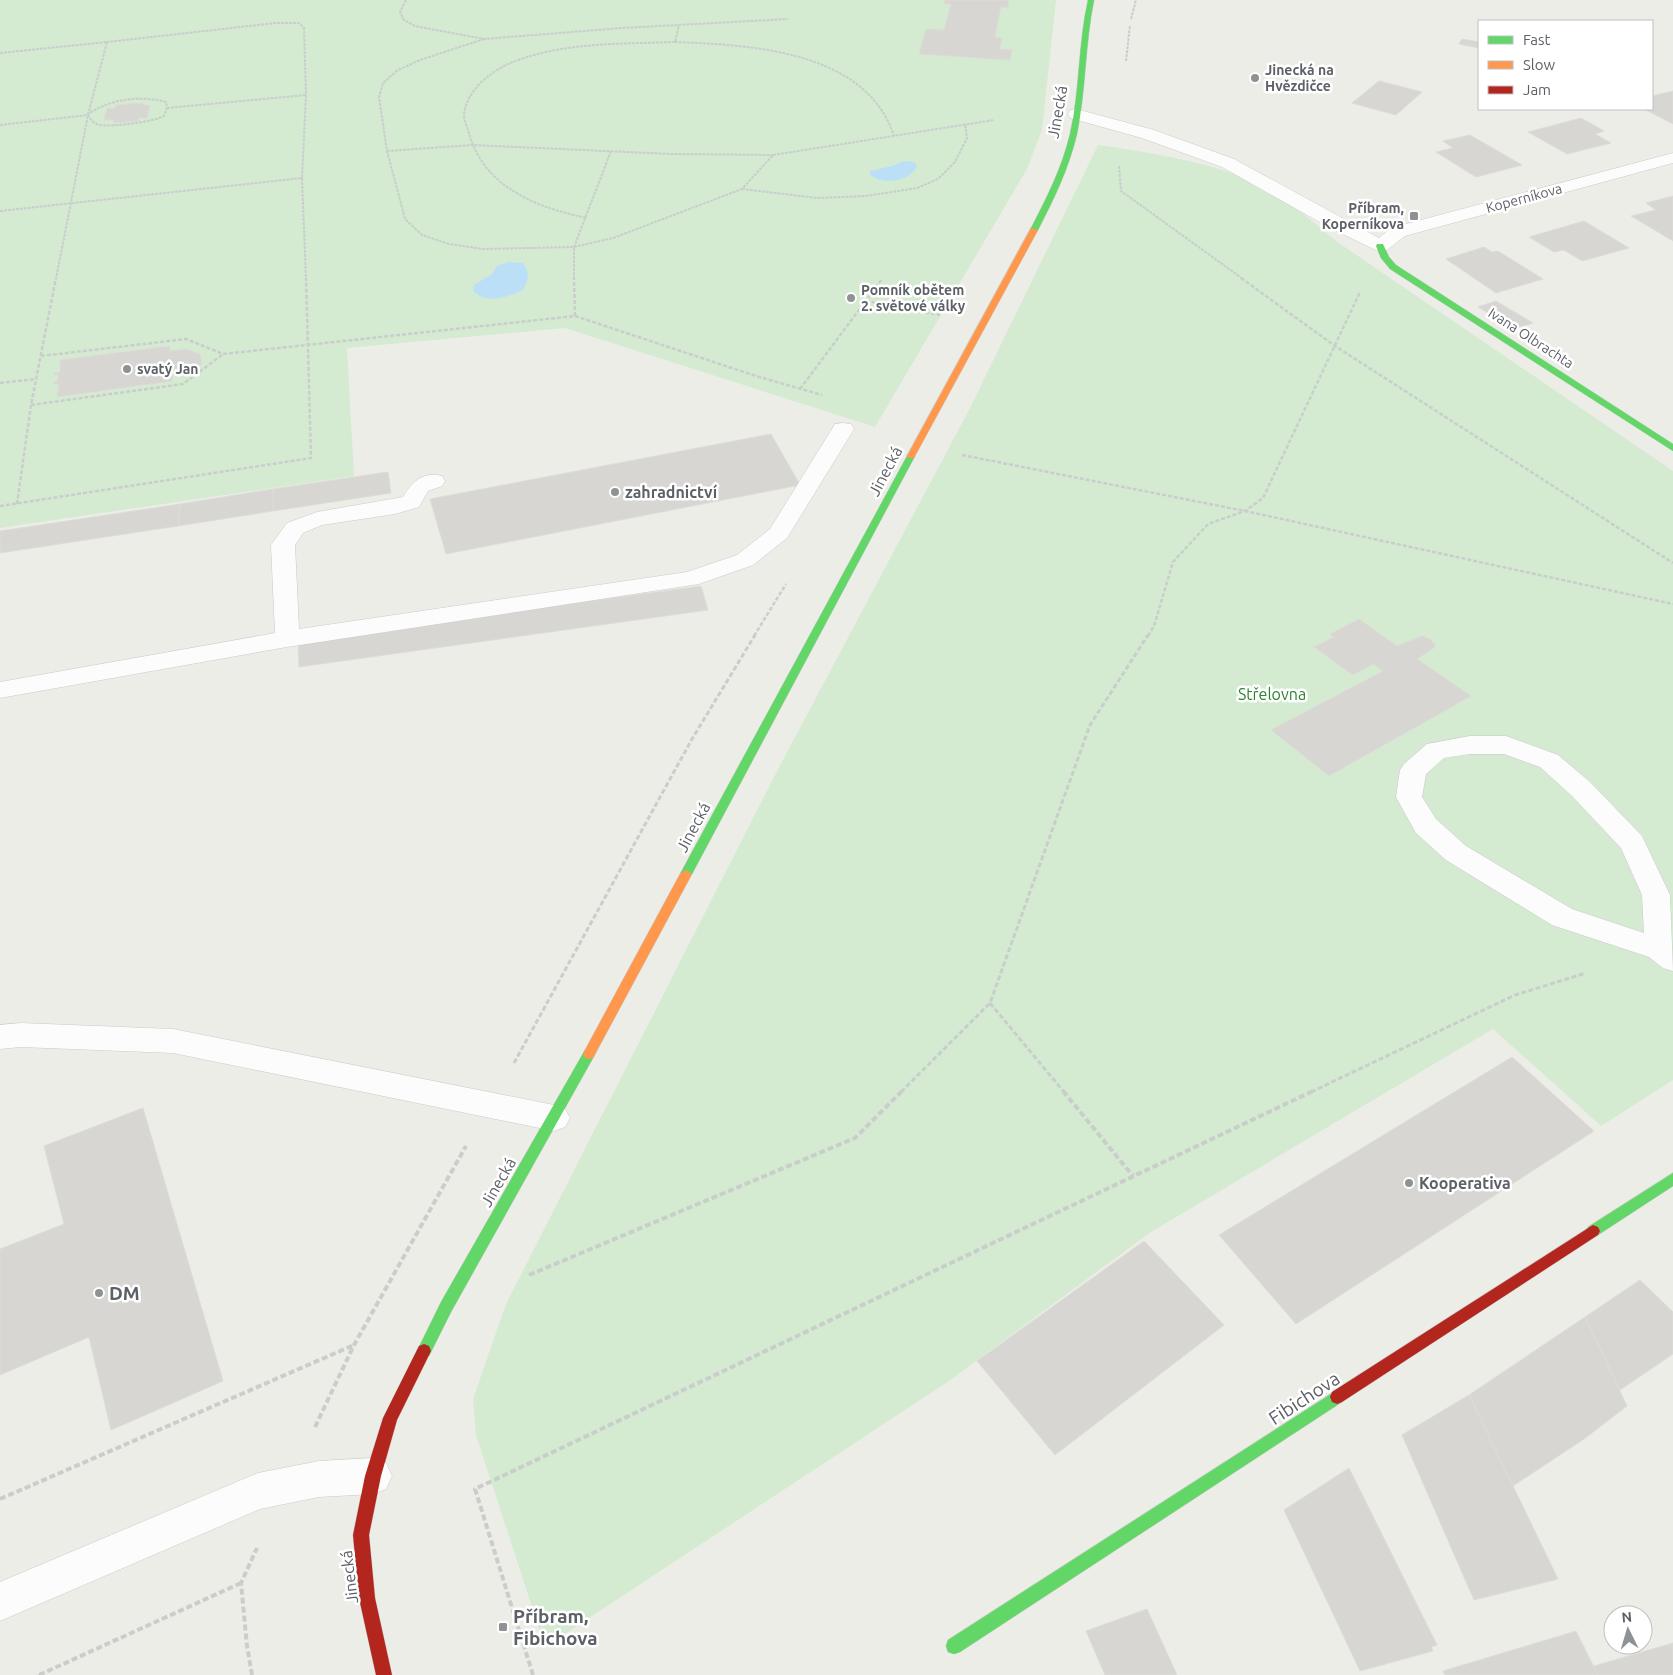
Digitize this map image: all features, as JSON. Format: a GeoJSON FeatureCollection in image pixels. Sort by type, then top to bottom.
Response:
{"type":"FeatureCollection","features":[{"type":"Feature","properties":{"kind":"street","name":"Jinecká"},"geometry":{"type":"LineString","coordinates":[[384,1675],[366,1598],[361,1535],[373,1476],[390,1418],[446,1307],[554,1118],[1040,218],[1053,190],[1072,134],[1076,114],[1084,29],[1091,0]]}},
{"type":"Feature","properties":{"kind":"street"},"geometry":{"type":"LineString","coordinates":[[1076,114],[1148,134],[1228,163],[1338,225],[1380,246]]}},
{"type":"Feature","properties":{"kind":"street","name":"Koperníkova"},"geometry":{"type":"LineString","coordinates":[[1380,246],[1398,232],[1673,158]]}},
{"type":"Feature","properties":{"kind":"street","name":"Ivana Olbrachta"},"geometry":{"type":"LineString","coordinates":[[1380,246],[1385,258],[1394,266],[1673,448]]}},
{"type":"Feature","properties":{"kind":"street"},"geometry":{"type":"LineString","coordinates":[[0,690],[287,639],[691,578],[745,560],[779,532],[843,429]]}},
{"type":"Feature","properties":{"kind":"street"},"geometry":{"type":"LineString","coordinates":[[287,639],[283,545],[295,528],[317,519],[395,507],[411,502],[420,487],[434,481]]}},
{"type":"Feature","properties":{"kind":"street"},"geometry":{"type":"LineString","coordinates":[[1470,745],[1506,746],[1549,761],[1582,790],[1632,843],[1656,895],[1666,955],[1562,917],[1456,853],[1426,826],[1409,798],[1413,770],[1436,750],[1470,745]]}},
{"type":"Feature","properties":{"kind":"street"},"geometry":{"type":"LineString","coordinates":[[0,1037],[21,1034],[173,1041],[554,1118]]}},
{"type":"Feature","properties":{"kind":"street","name":"Fibichova"},"geometry":{"type":"LineString","coordinates":[[954,1646],[1673,1180]]}},
{"type":"Feature","properties":{"kind":"street"},"geometry":{"type":"LineString","coordinates":[[0,1602],[258,1491],[319,1479],[373,1476]]}},
{"type":"Feature","properties":{"kind":"path"},"geometry":{"type":"LineString","coordinates":[[406,0],[400,12],[404,20],[415,26],[484,39]]}},
{"type":"Feature","properties":{"kind":"path"},"geometry":{"type":"LineString","coordinates":[[788,18],[484,39],[420,60],[398,70],[383,83],[379,97],[387,151],[405,219],[422,235],[450,244],[484,249],[574,247],[613,238],[742,189],[817,198],[866,196],[917,188],[938,179],[955,162],[967,138],[965,124]]}},
{"type":"Feature","properties":{"kind":"path"},"geometry":{"type":"LineString","coordinates":[[0,53],[276,23],[299,23],[304,28],[306,95],[302,178],[309,344],[311,458],[0,506]]}},
{"type":"Feature","properties":{"kind":"path"},"geometry":{"type":"LineString","coordinates":[[675,42],[679,25]]}},
{"type":"Feature","properties":{"kind":"path"},"geometry":{"type":"LineString","coordinates":[[17,504],[36,379],[88,115],[107,42]]}},
{"type":"Feature","properties":{"kind":"path"},"geometry":{"type":"LineString","coordinates":[[586,218],[552,210],[514,192],[484,167],[472,145],[464,116],[470,94],[488,76],[512,62],[580,46],[675,42],[730,44],[781,52],[820,65],[845,76],[870,96],[887,116],[894,136]]}},
{"type":"Feature","properties":{"kind":"path"},"geometry":{"type":"LineString","coordinates":[[167,108],[306,95]]}},
{"type":"Feature","properties":{"kind":"path"},"geometry":{"type":"LineString","coordinates":[[0,125],[88,115],[96,108],[109,102],[156,99],[166,102],[167,108],[164,116],[154,121],[100,125],[91,121],[88,115]]}},
{"type":"Feature","properties":{"kind":"path"},"geometry":{"type":"LineString","coordinates":[[387,151],[472,145],[611,151],[773,154],[994,120]]}},
{"type":"Feature","properties":{"kind":"path"},"geometry":{"type":"LineString","coordinates":[[1115,125],[1121,191],[1335,346],[1673,563]]}},
{"type":"Feature","properties":{"kind":"path"},"geometry":{"type":"LineString","coordinates":[[575,316],[574,247],[611,151]]}},
{"type":"Feature","properties":{"kind":"path"},"geometry":{"type":"LineString","coordinates":[[742,189],[773,154]]}},
{"type":"Feature","properties":{"kind":"path"},"geometry":{"type":"LineString","coordinates":[[0,211],[302,178]]}},
{"type":"Feature","properties":{"kind":"path"},"geometry":{"type":"LineString","coordinates":[[529,1275],[855,1138],[990,1003],[1090,726],[1154,626],[1173,562],[1208,524],[1245,511],[1263,498],[1380,246]]}},
{"type":"Feature","properties":{"kind":"path"},"geometry":{"type":"LineString","coordinates":[[800,389],[882,280]]}},
{"type":"Feature","properties":{"kind":"path"},"geometry":{"type":"LineString","coordinates":[[866,301],[948,316]]}},
{"type":"Feature","properties":{"kind":"path"},"geometry":{"type":"LineString","coordinates":[[41,356],[186,339],[222,354],[575,316],[828,397]]}},
{"type":"Feature","properties":{"kind":"path"},"geometry":{"type":"LineString","coordinates":[[31,405],[183,384],[222,354]]}},
{"type":"Feature","properties":{"kind":"path"},"geometry":{"type":"LineString","coordinates":[[0,383],[36,379]]}},
{"type":"Feature","properties":{"kind":"path"},"geometry":{"type":"LineString","coordinates":[[917,446],[1245,511],[1673,604]]}},
{"type":"Feature","properties":{"kind":"path"},"geometry":{"type":"LineString","coordinates":[[0,1498],[354,1345],[600,908],[692,739],[788,580]]}},
{"type":"Feature","properties":{"kind":"path"},"geometry":{"type":"LineString","coordinates":[[533,1675],[475,1489],[1515,995],[1666,955]]}},
{"type":"Feature","properties":{"kind":"path"},"geometry":{"type":"LineString","coordinates":[[990,1003],[1133,1176]]}},
{"type":"Feature","properties":{"kind":"path"},"geometry":{"type":"LineString","coordinates":[[39,1675],[240,1583]]}},
{"type":"Feature","properties":{"kind":"green space"},"geometry":{"type":"Polygon","coordinates":[[[0,0],[1056,0],[1042,130],[1027,169],[875,427],[565,328],[347,348],[354,476],[0,528],[0,0]]]}},
{"type":"Feature","properties":{"kind":"green space","name":"Střelovna"},"geometry":{"type":"Polygon","coordinates":[[[1098,145],[1195,162],[1226,171],[1256,183],[1298,210],[1336,241],[1673,471],[1673,1080],[1601,1126],[1493,1029],[1151,1232],[949,1381],[545,1647],[476,1435],[473,1399],[506,1304],[776,773],[970,408],[1098,145]]]}},
{"type":"Feature","properties":{"kind":"water"},"geometry":{"type":"Polygon","coordinates":[[[904,161],[915,162],[917,167],[902,179],[889,181],[870,175],[870,171],[904,161]]]}},
{"type":"Feature","properties":{"kind":"water"},"geometry":{"type":"Polygon","coordinates":[[[508,262],[523,263],[527,270],[527,283],[523,290],[504,297],[491,299],[485,298],[473,291],[474,285],[492,274],[497,266],[508,262]]]}},
{"type":"Feature","properties":{"kind":"building"},"geometry":{"type":"Polygon","coordinates":[[[945,0],[1009,0],[1008,8],[1001,7],[995,37],[1002,38],[1000,49],[1012,50],[1010,60],[919,54],[926,29],[944,30],[951,4],[944,4],[945,0]]]}},
{"type":"Feature","properties":{"kind":"building"},"geometry":{"type":"Polygon","coordinates":[[[1462,39],[1478,42],[1478,48],[1459,44],[1462,39]]]}},
{"type":"Feature","properties":{"kind":"building"},"geometry":{"type":"Polygon","coordinates":[[[1379,81],[1422,92],[1396,115],[1352,103],[1379,81]]]}},
{"type":"Feature","properties":{"kind":"building"},"geometry":{"type":"Polygon","coordinates":[[[1673,91],[1673,124],[1646,110],[1653,110],[1653,96],[1673,91]]]}},
{"type":"Feature","properties":{"kind":"building"},"geometry":{"type":"Polygon","coordinates":[[[143,103],[143,105],[150,105],[147,118],[139,118],[139,121],[113,123],[114,120],[104,120],[107,108],[115,108],[116,105],[143,103]]]}},
{"type":"Feature","properties":{"kind":"building"},"geometry":{"type":"Polygon","coordinates":[[[1581,118],[1604,131],[1595,134],[1611,143],[1567,154],[1528,132],[1581,118]]]}},
{"type":"Feature","properties":{"kind":"building"},"geometry":{"type":"Polygon","coordinates":[[[1470,135],[1522,165],[1476,177],[1436,152],[1453,148],[1443,141],[1470,135]]]}},
{"type":"Feature","properties":{"kind":"building"},"geometry":{"type":"Polygon","coordinates":[[[1673,196],[1673,241],[1631,216],[1656,210],[1646,203],[1673,196]]]}},
{"type":"Feature","properties":{"kind":"building"},"geometry":{"type":"Polygon","coordinates":[[[1584,221],[1629,248],[1582,261],[1564,250],[1554,252],[1529,237],[1584,221]]]}},
{"type":"Feature","properties":{"kind":"building"},"geometry":{"type":"Polygon","coordinates":[[[1484,247],[1492,252],[1498,251],[1543,279],[1496,293],[1446,259],[1484,247]]]}},
{"type":"Feature","properties":{"kind":"building"},"geometry":{"type":"Polygon","coordinates":[[[1496,301],[1533,323],[1514,329],[1478,307],[1496,301]]]}},
{"type":"Feature","properties":{"kind":"building","name":"svatý Jan"},"geometry":{"type":"Polygon","coordinates":[[[170,346],[170,351],[186,349],[200,354],[202,364],[186,373],[172,375],[172,381],[57,397],[59,384],[53,384],[58,381],[58,374],[54,375],[54,373],[60,372],[60,360],[170,346]]]}},
{"type":"Feature","properties":{"kind":"building","name":"zahradnictví"},"geometry":{"type":"Polygon","coordinates":[[[771,434],[800,485],[446,554],[430,499],[771,434]]]}},
{"type":"Feature","properties":{"kind":"building"},"geometry":{"type":"Polygon","coordinates":[[[388,472],[391,493],[273,511],[273,489],[388,472]]]}},
{"type":"Feature","properties":{"kind":"building"},"geometry":{"type":"Polygon","coordinates":[[[273,489],[273,511],[178,526],[180,504],[273,489]]]}},
{"type":"Feature","properties":{"kind":"building"},"geometry":{"type":"Polygon","coordinates":[[[180,504],[178,526],[0,553],[0,531],[180,504]]]}},
{"type":"Feature","properties":{"kind":"building"},"geometry":{"type":"Polygon","coordinates":[[[701,586],[708,610],[299,667],[298,641],[701,586]]]}},
{"type":"Feature","properties":{"kind":"building"},"geometry":{"type":"Polygon","coordinates":[[[1359,619],[1397,646],[1422,636],[1430,639],[1435,645],[1434,648],[1417,659],[1471,696],[1329,776],[1271,730],[1383,671],[1373,664],[1353,675],[1314,647],[1334,637],[1330,634],[1359,619]]]}},
{"type":"Feature","properties":{"kind":"building","name":"Kooperativa"},"geometry":{"type":"Polygon","coordinates":[[[1512,1057],[1594,1131],[1296,1324],[1219,1235],[1512,1057]]]}},
{"type":"Feature","properties":{"kind":"building","name":"DM"},"geometry":{"type":"Polygon","coordinates":[[[143,1108],[223,1381],[111,1430],[89,1337],[0,1375],[0,1249],[64,1224],[44,1146],[143,1108]]]}},
{"type":"Feature","properties":{"kind":"building"},"geometry":{"type":"Polygon","coordinates":[[[1144,1241],[1224,1325],[1055,1455],[977,1361],[1144,1241]]]}},
{"type":"Feature","properties":{"kind":"building"},"geometry":{"type":"Polygon","coordinates":[[[1640,1280],[1673,1312],[1673,1354],[1620,1390],[1585,1317],[1640,1280]]]}},
{"type":"Feature","properties":{"kind":"building"},"geometry":{"type":"Polygon","coordinates":[[[1585,1317],[1627,1406],[1584,1439],[1513,1486],[1469,1395],[1585,1317]]]}},
{"type":"Feature","properties":{"kind":"building"},"geometry":{"type":"Polygon","coordinates":[[[1469,1395],[1558,1579],[1474,1600],[1402,1435],[1469,1395]]]}},
{"type":"Feature","properties":{"kind":"building"},"geometry":{"type":"Polygon","coordinates":[[[1349,1468],[1437,1645],[1431,1647],[1433,1651],[1360,1671],[1284,1510],[1349,1468]]]}},
{"type":"Feature","properties":{"kind":"building"},"geometry":{"type":"Polygon","coordinates":[[[1147,1609],[1177,1675],[1105,1675],[1086,1631],[1147,1609]]]}},
{"type":"Feature","properties":{"kind":"building"},"geometry":{"type":"Polygon","coordinates":[[[1576,1631],[1598,1675],[1445,1675],[1443,1671],[1576,1631]]]}},
{"type":"Feature","properties":{"kind":"building"},"geometry":{"type":"Polygon","coordinates":[[[1673,1643],[1673,1675],[1598,1675],[1594,1666],[1632,1655],[1653,1655],[1653,1649],[1673,1643]]]}},
{"type":"Feature","properties":{"kind":"traffic: fast"},"geometry":{"type":"LineString","coordinates":[[1034,230],[1066,159],[1073,134],[1087,17],[1091,0]]}},
{"type":"Feature","properties":{"kind":"traffic: fast"},"geometry":{"type":"LineString","coordinates":[[1380,246],[1385,258],[1393,267],[1673,448]]}},
{"type":"Feature","properties":{"kind":"traffic: fast"},"geometry":{"type":"LineString","coordinates":[[686,874],[911,456]]}},
{"type":"Feature","properties":{"kind":"traffic: fast"},"geometry":{"type":"LineString","coordinates":[[424,1351],[446,1307],[589,1054]]}},
{"type":"Feature","properties":{"kind":"traffic: fast"},"geometry":{"type":"LineString","coordinates":[[1593,1231],[1673,1179]]}},
{"type":"Feature","properties":{"kind":"traffic: fast"},"geometry":{"type":"LineString","coordinates":[[954,1646],[1337,1397]]}},
{"type":"Feature","properties":{"kind":"traffic: slow"},"geometry":{"type":"LineString","coordinates":[[911,456],[1034,230]]}},
{"type":"Feature","properties":{"kind":"traffic: slow"},"geometry":{"type":"LineString","coordinates":[[589,1054],[686,874]]}},
{"type":"Feature","properties":{"kind":"traffic: jam"},"geometry":{"type":"LineString","coordinates":[[1337,1397],[1593,1231]]}},
{"type":"Feature","properties":{"kind":"traffic: jam"},"geometry":{"type":"LineString","coordinates":[[384,1675],[367,1598],[361,1535],[373,1476],[390,1418],[424,1351]]}},
{"type":"Feature","properties":{"kind":"place","name":"Jinecká na Hvězdičce"},"geometry":{"type":"Point","coordinates":[1255,78]}},
{"type":"Feature","properties":{"kind":"place","name":"Příbram, Koperníkova"},"geometry":{"type":"Point","coordinates":[1414,216]}},
{"type":"Feature","properties":{"kind":"place","name":"Pomník obětem 2. světové války"},"geometry":{"type":"Point","coordinates":[851,298]}},
{"type":"Feature","properties":{"kind":"place","name":"svatý Jan"},"geometry":{"type":"Point","coordinates":[127,369]}},
{"type":"Feature","properties":{"kind":"place","name":"zahradnictví"},"geometry":{"type":"Point","coordinates":[615,492]}},
{"type":"Feature","properties":{"kind":"place","name":"Kooperativa"},"geometry":{"type":"Point","coordinates":[1409,1183]}},
{"type":"Feature","properties":{"kind":"place","name":"DM"},"geometry":{"type":"Point","coordinates":[99,1293]}},
{"type":"Feature","properties":{"kind":"place","name":"Příbram, Fibichova"},"geometry":{"type":"Point","coordinates":[503,1627]}}]}
